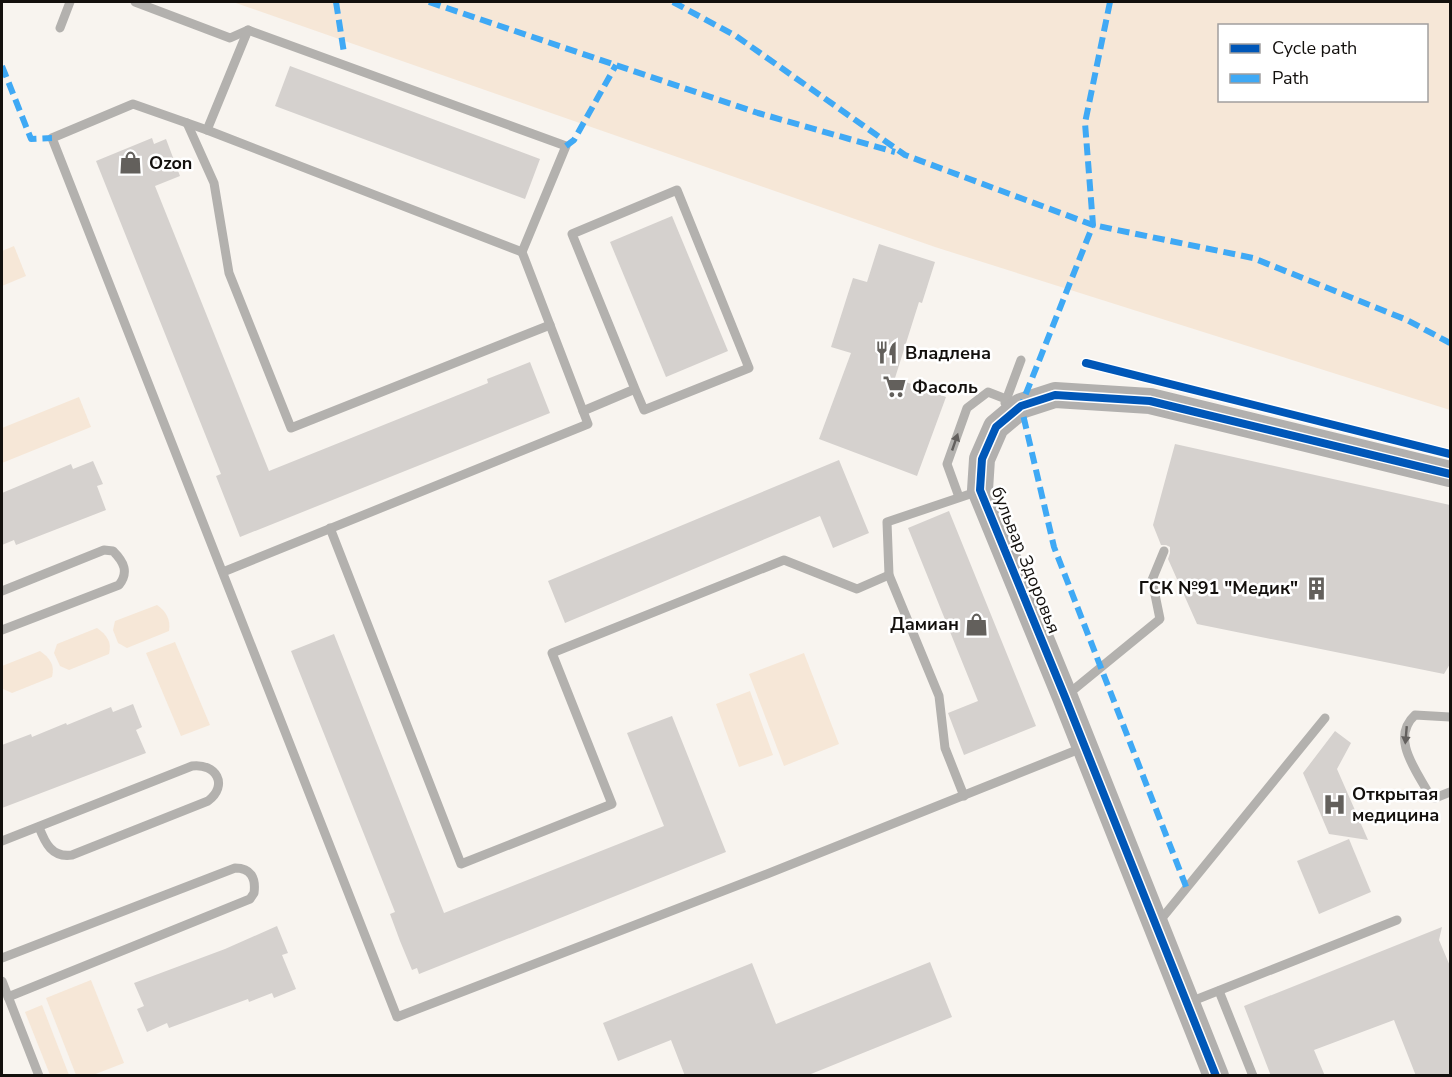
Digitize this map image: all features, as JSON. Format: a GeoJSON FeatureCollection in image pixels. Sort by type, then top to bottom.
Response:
{"type":"FeatureCollection","features":[{"type":"Feature","properties":{"kind":"street","name":"бульвар Здоровья"},"geometry":{"type":"LineString","coordinates":[[1216,1076],[1065,697],[969,494],[982,459],[996,427],[1021,406],[1055,395],[1150,401],[1450,474]]}},
{"type":"Feature","properties":{"kind":"lane"},"geometry":{"type":"LineString","coordinates":[[60,28],[70,2]]}},
{"type":"Feature","properties":{"kind":"lane"},"geometry":{"type":"LineString","coordinates":[[135,2],[230,38],[248,30],[566,146],[522,252],[588,424],[223,572]]}},
{"type":"Feature","properties":{"kind":"lane"},"geometry":{"type":"LineString","coordinates":[[207,130],[248,30]]}},
{"type":"Feature","properties":{"kind":"lane"},"geometry":{"type":"LineString","coordinates":[[522,252],[207,130],[133,104],[52,138],[397,1017],[1085,747]]}},
{"type":"Feature","properties":{"kind":"lane"},"geometry":{"type":"LineString","coordinates":[[187,123],[214,183],[229,273],[291,428],[550,325]]}},
{"type":"Feature","properties":{"kind":"lane"},"geometry":{"type":"LineString","coordinates":[[677,190],[748,368],[644,410],[635,389],[572,234],[677,190]]}},
{"type":"Feature","properties":{"kind":"lane"},"geometry":{"type":"LineString","coordinates":[[996,427],[1021,360]]}},
{"type":"Feature","properties":{"kind":"lane"},"geometry":{"type":"LineString","coordinates":[[583,411],[635,389]]}},
{"type":"Feature","properties":{"kind":"lane"},"geometry":{"type":"LineString","coordinates":[[964,796],[945,748],[939,696],[889,575],[887,522],[969,494],[947,465],[967,408],[988,392],[1006,399]]}},
{"type":"Feature","properties":{"kind":"lane"},"geometry":{"type":"LineString","coordinates":[[330,528],[461,864],[612,804],[552,653],[784,560],[857,590],[889,575]]}},
{"type":"Feature","properties":{"kind":"lane"},"geometry":{"type":"LineString","coordinates":[[2,591],[104,550],[113,551],[120,558],[125,569],[124,578],[119,585],[2,630]]}},
{"type":"Feature","properties":{"kind":"lane"},"geometry":{"type":"LineString","coordinates":[[1065,697],[1160,619],[1152,580],[1164,551]]}},
{"type":"Feature","properties":{"kind":"lane"},"geometry":{"type":"LineString","coordinates":[[1450,717],[1415,715],[1407,722],[1404,732],[1407,753],[1429,794],[1435,798],[1443,797],[1450,792]]}},
{"type":"Feature","properties":{"kind":"lane"},"geometry":{"type":"LineString","coordinates":[[1155,926],[1325,718]]}},
{"type":"Feature","properties":{"kind":"lane"},"geometry":{"type":"LineString","coordinates":[[2,841],[192,766],[203,765],[211,769],[217,777],[219,788],[217,794],[208,801],[72,855],[63,856],[54,852],[46,845],[39,827]]}},
{"type":"Feature","properties":{"kind":"lane"},"geometry":{"type":"LineString","coordinates":[[2,958],[235,868],[243,868],[254,878],[254,893],[250,899],[8,997]]}},
{"type":"Feature","properties":{"kind":"lane"},"geometry":{"type":"LineString","coordinates":[[1187,1004],[1397,920]]}},
{"type":"Feature","properties":{"kind":"lane"},"geometry":{"type":"LineString","coordinates":[[2,981],[39,1076]]}},
{"type":"Feature","properties":{"kind":"lane"},"geometry":{"type":"LineString","coordinates":[[1219,991],[1253,1076]]}},
{"type":"Feature","properties":{"kind":"shaded area"},"geometry":{"type":"Polygon","coordinates":[[[233,2],[1450,2],[1450,410],[935,247],[233,2]]]}},
{"type":"Feature","properties":{"kind":"shaded area"},"geometry":{"type":"Polygon","coordinates":[[[14,246],[26,276],[2,286],[2,251],[14,246]]]}},
{"type":"Feature","properties":{"kind":"shaded area"},"geometry":{"type":"Polygon","coordinates":[[[79,397],[91,427],[2,463],[2,428],[79,397]]]}},
{"type":"Feature","properties":{"kind":"shaded area"},"geometry":{"type":"Polygon","coordinates":[[[157,605],[167,616],[169,631],[127,648],[118,643],[113,630],[115,621],[157,605]]]}},
{"type":"Feature","properties":{"kind":"shaded area"},"geometry":{"type":"Polygon","coordinates":[[[97,628],[108,639],[109,654],[69,670],[60,666],[54,653],[57,644],[97,628]]]}},
{"type":"Feature","properties":{"kind":"shaded area"},"geometry":{"type":"Polygon","coordinates":[[[175,642],[210,725],[181,736],[146,653],[175,642]]]}},
{"type":"Feature","properties":{"kind":"shaded area"},"geometry":{"type":"Polygon","coordinates":[[[40,651],[51,662],[52,677],[12,693],[3,689],[2,666],[40,651]]]}},
{"type":"Feature","properties":{"kind":"shaded area"},"geometry":{"type":"Polygon","coordinates":[[[804,653],[839,744],[784,766],[749,674],[804,653]]]}},
{"type":"Feature","properties":{"kind":"shaded area"},"geometry":{"type":"Polygon","coordinates":[[[750,691],[773,755],[739,767],[716,704],[750,691]]]}},
{"type":"Feature","properties":{"kind":"shaded area"},"geometry":{"type":"Polygon","coordinates":[[[91,980],[124,1063],[93,1075],[76,1075],[46,998],[91,980]]]}},
{"type":"Feature","properties":{"kind":"shaded area"},"geometry":{"type":"Polygon","coordinates":[[[42,1005],[69,1075],[50,1075],[25,1012],[42,1005]]]}},
{"type":"Feature","properties":{"kind":"building"},"geometry":{"type":"Polygon","coordinates":[[[290,66],[540,159],[525,199],[275,106],[290,66]]]}},
{"type":"Feature","properties":{"kind":"building"},"geometry":{"type":"Polygon","coordinates":[[[152,138],[154,144],[166,139],[180,176],[155,186],[269,471],[488,383],[487,379],[530,362],[550,413],[240,537],[216,476],[221,474],[96,161],[152,138]]]}},
{"type":"Feature","properties":{"kind":"building"},"geometry":{"type":"Polygon","coordinates":[[[672,216],[728,351],[666,377],[610,242],[672,216]]]}},
{"type":"Feature","properties":{"kind":"building"},"geometry":{"type":"Polygon","coordinates":[[[879,244],[935,262],[922,303],[919,302],[895,378],[946,397],[917,476],[819,439],[851,353],[831,347],[853,278],[867,282],[879,244]]]}},
{"type":"Feature","properties":{"kind":"building","name":"ГСК №91 \"Медик\""},"geometry":{"type":"Polygon","coordinates":[[[1175,444],[1450,505],[1450,664],[1444,674],[1197,624],[1168,559],[1170,547],[1161,545],[1153,525],[1175,444]]]}},
{"type":"Feature","properties":{"kind":"building"},"geometry":{"type":"Polygon","coordinates":[[[839,460],[869,533],[833,548],[820,516],[565,623],[548,581],[839,460]]]}},
{"type":"Feature","properties":{"kind":"building"},"geometry":{"type":"Polygon","coordinates":[[[93,461],[103,484],[97,486],[106,510],[16,545],[14,540],[2,545],[2,493],[71,464],[73,469],[93,461]]]}},
{"type":"Feature","properties":{"kind":"building"},"geometry":{"type":"Polygon","coordinates":[[[949,511],[1036,726],[964,755],[948,713],[978,701],[908,528],[949,511]]]}},
{"type":"Feature","properties":{"kind":"building"},"geometry":{"type":"Polygon","coordinates":[[[334,634],[444,913],[664,826],[627,733],[672,716],[726,852],[419,974],[417,968],[412,970],[400,941],[390,914],[395,912],[291,651],[334,634]]]}},
{"type":"Feature","properties":{"kind":"building"},"geometry":{"type":"Polygon","coordinates":[[[133,704],[142,727],[136,730],[146,753],[2,808],[2,745],[31,734],[32,737],[66,723],[67,725],[111,707],[113,712],[133,704]]]}},
{"type":"Feature","properties":{"kind":"building","name":"Открытая медицина"},"geometry":{"type":"Polygon","coordinates":[[[1335,731],[1351,743],[1337,769],[1368,840],[1329,834],[1303,773],[1335,731]]]}},
{"type":"Feature","properties":{"kind":"building","name":"Открытая медицина"},"geometry":{"type":"Polygon","coordinates":[[[1349,839],[1371,892],[1319,914],[1297,861],[1349,839]]]}},
{"type":"Feature","properties":{"kind":"building"},"geometry":{"type":"Polygon","coordinates":[[[277,926],[288,953],[282,955],[296,989],[274,998],[272,993],[249,1002],[248,999],[169,1028],[167,1023],[147,1032],[137,1009],[144,1006],[134,983],[225,949],[277,926]]]}},
{"type":"Feature","properties":{"kind":"building"},"geometry":{"type":"Polygon","coordinates":[[[1442,927],[1439,940],[1450,966],[1450,1076],[1416,1076],[1394,1020],[1314,1050],[1325,1076],[1271,1076],[1244,1006],[1442,927]]]}},
{"type":"Feature","properties":{"kind":"building"},"geometry":{"type":"Polygon","coordinates":[[[930,962],[952,1017],[806,1076],[685,1076],[671,1040],[618,1061],[603,1023],[752,963],[776,1024],[930,962]]]}},
{"type":"Feature","properties":{"kind":"marked path"},"geometry":{"type":"LineString","coordinates":[[336,2],[344,53]]}},
{"type":"Feature","properties":{"kind":"marked path"},"geometry":{"type":"LineString","coordinates":[[429,2],[758,113],[895,152]]}},
{"type":"Feature","properties":{"kind":"marked path"},"geometry":{"type":"LineString","coordinates":[[673,2],[736,36],[905,155],[1093,225],[1253,258],[1407,320],[1450,343]]}},
{"type":"Feature","properties":{"kind":"marked path"},"geometry":{"type":"LineString","coordinates":[[1110,2],[1085,123],[1093,225],[1021,406],[1054,547],[1187,889]]}},
{"type":"Feature","properties":{"kind":"marked path"},"geometry":{"type":"LineString","coordinates":[[566,146],[574,140],[616,65]]}},
{"type":"Feature","properties":{"kind":"marked path"},"geometry":{"type":"LineString","coordinates":[[2,66],[31,139],[52,138]]}},
{"type":"Feature","properties":{"kind":"cycle path"},"geometry":{"type":"LineString","coordinates":[[1086,363],[1450,454]]}},
{"type":"Feature","properties":{"kind":"cycle path"},"geometry":{"type":"LineString","coordinates":[[1216,1076],[980,490],[982,459],[996,427],[1021,406],[1055,395],[1150,401],[1450,474]]}},
{"type":"Feature","properties":{"kind":"place","name":"Ozon"},"geometry":{"type":"Point","coordinates":[131,163]}},
{"type":"Feature","properties":{"kind":"place","name":"Владлена"},"geometry":{"type":"Point","coordinates":[887,353]}},
{"type":"Feature","properties":{"kind":"place","name":"Фасоль"},"geometry":{"type":"Point","coordinates":[894,387]}},
{"type":"Feature","properties":{"kind":"place","name":"ГСК №91 \"Медик\""},"geometry":{"type":"Point","coordinates":[1316,588]}},
{"type":"Feature","properties":{"kind":"place","name":"Дамиан"},"geometry":{"type":"Point","coordinates":[977,624]}},
{"type":"Feature","properties":{"kind":"place","name":"Открытая медицина"},"geometry":{"type":"Point","coordinates":[1334,804]}}]}
